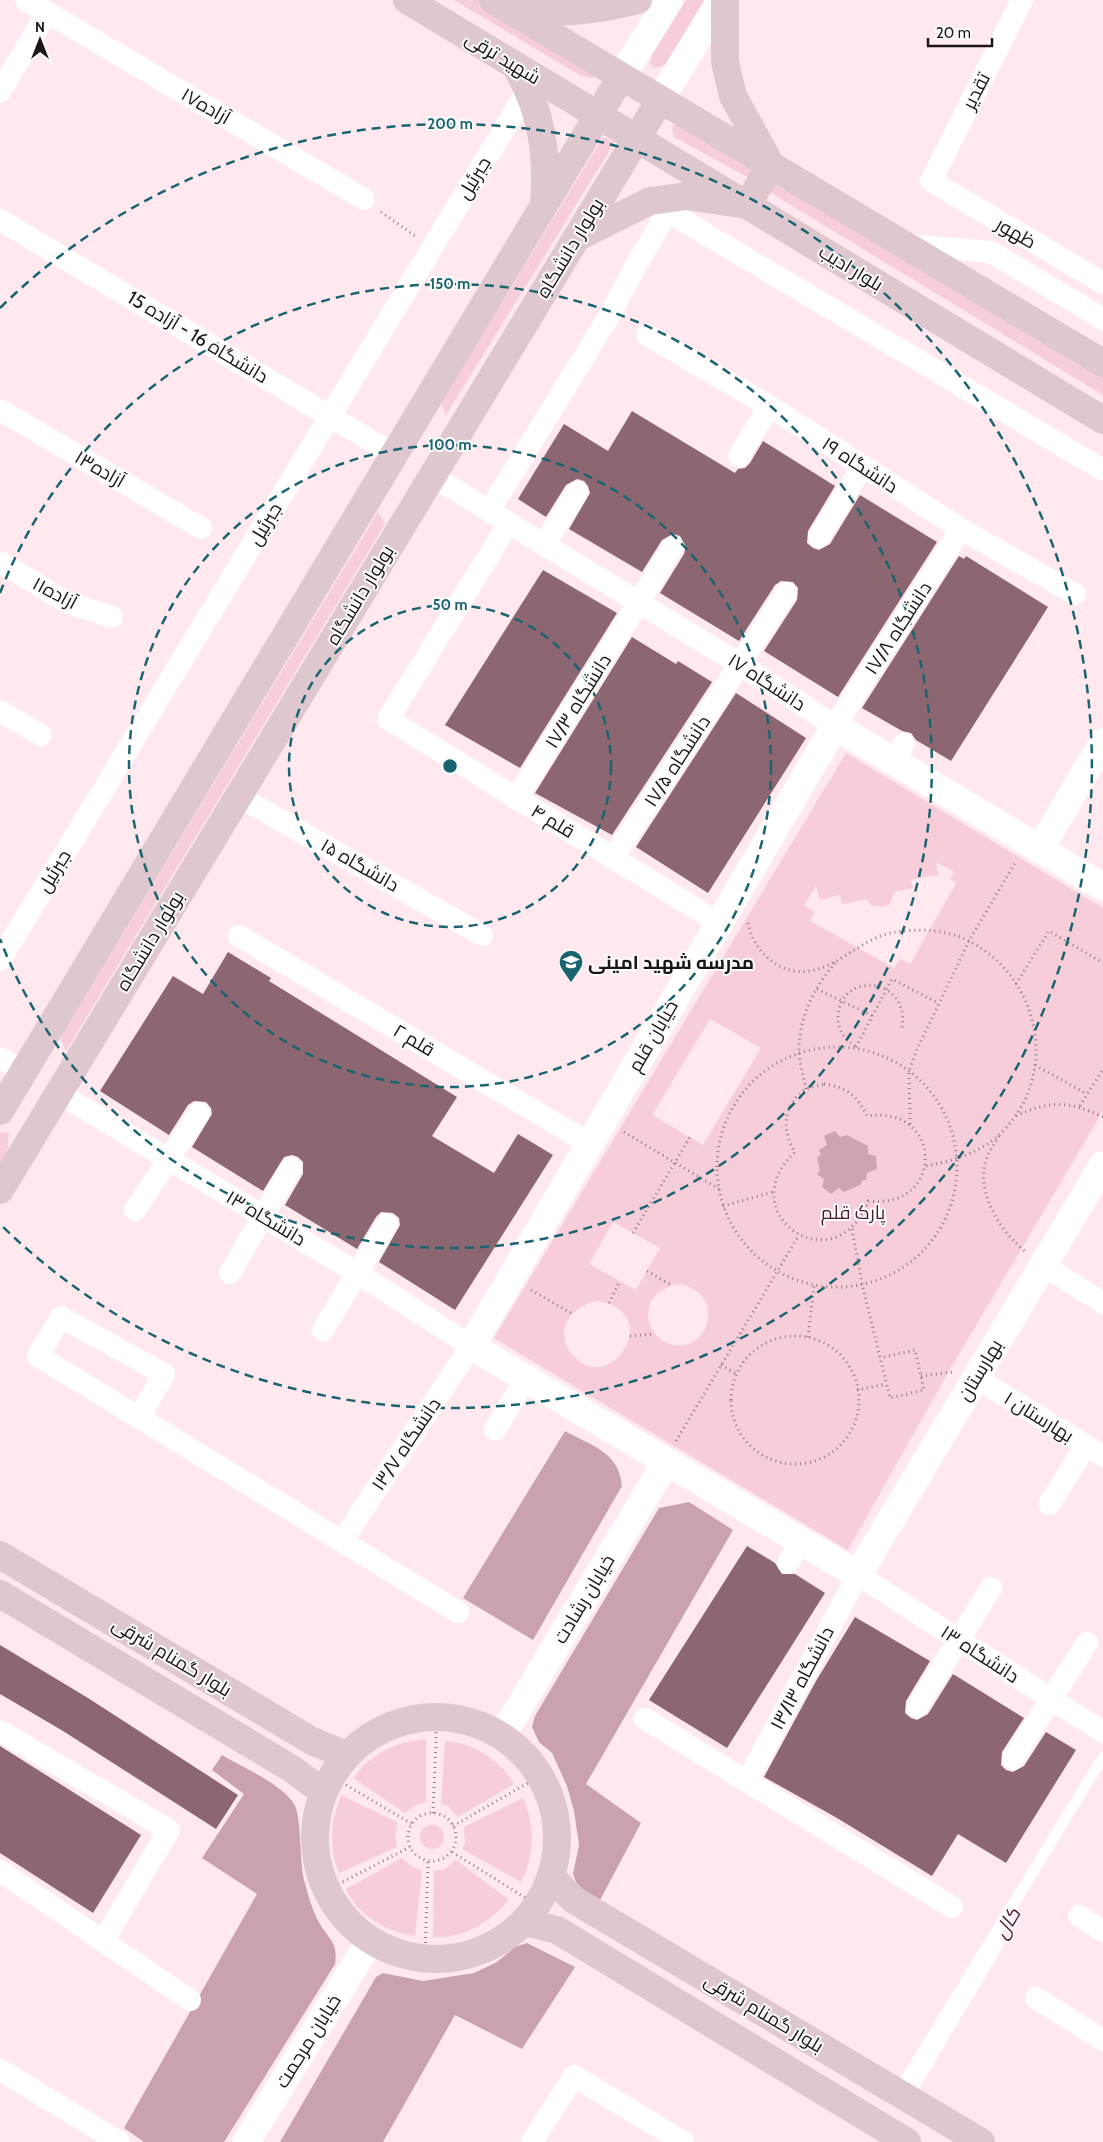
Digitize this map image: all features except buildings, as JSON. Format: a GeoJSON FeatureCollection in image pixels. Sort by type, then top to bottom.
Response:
{"type":"FeatureCollection","features":[{"type":"Feature","properties":{"kind":"main road","name":"شهید ترقی"},"geometry":{"type":"LineString","coordinates":[[407,0],[599,118]]}},
{"type":"Feature","properties":{"kind":"main road"},"geometry":{"type":"LineString","coordinates":[[503,6],[566,13],[602,10],[638,0]]}},
{"type":"Feature","properties":{"kind":"main road"},"geometry":{"type":"LineString","coordinates":[[725,0],[725,62],[733,96],[770,165]]}},
{"type":"Feature","properties":{"kind":"main road"},"geometry":{"type":"LineString","coordinates":[[503,6],[1103,363]]}},
{"type":"Feature","properties":{"kind":"main road"},"geometry":{"type":"LineString","coordinates":[[515,65],[529,88],[544,142],[546,180],[543,209]]}},
{"type":"Feature","properties":{"kind":"main road"},"geometry":{"type":"LineString","coordinates":[[0,1111],[599,118],[621,77]]}},
{"type":"Feature","properties":{"kind":"main road","name":"بولوار دانشگاه"},"geometry":{"type":"LineString","coordinates":[[0,1190],[660,100]]}},
{"type":"Feature","properties":{"kind":"main road","name":"بلوار ادیب"},"geometry":{"type":"LineString","coordinates":[[599,118],[636,138],[1103,420]]}},
{"type":"Feature","properties":{"kind":"main road"},"geometry":{"type":"LineString","coordinates":[[576,238],[686,196],[746,205],[770,165]]}},
{"type":"Feature","properties":{"kind":"main road","name":"بلوار گمنام شرقی"},"geometry":{"type":"LineString","coordinates":[[0,1555],[312,1741],[333,1774]]}},
{"type":"Feature","properties":{"kind":"main road","name":"بلوار گمنام شرقی"},"geometry":{"type":"LineString","coordinates":[[0,1594],[292,1769],[333,1774]]}},
{"type":"Feature","properties":{"kind":"main road"},"geometry":{"type":"LineString","coordinates":[[436,1716],[471,1722],[502,1736],[526,1757],[540,1776],[555,1813],[558,1846],[551,1877],[531,1913],[490,1947],[450,1959],[409,1957],[370,1941],[344,1919],[325,1891],[315,1858],[314,1824],[333,1774],[372,1734],[403,1721],[436,1716]]}},
{"type":"Feature","properties":{"kind":"main road","name":"بلوار گمنام شرقی"},"geometry":{"type":"LineString","coordinates":[[551,1877],[574,1900],[906,2088],[981,2142]]}},
{"type":"Feature","properties":{"kind":"main road","name":"بلوار گمنام شرقی"},"geometry":{"type":"LineString","coordinates":[[531,1913],[906,2142]]}},
{"type":"Feature","properties":{"kind":"main road"},"geometry":{"type":"LineString","coordinates":[[881,2127],[906,2088]]}},
{"type":"Feature","properties":{"kind":"street","name":"آزاده۱۷"},"geometry":{"type":"LineString","coordinates":[[26,0],[364,199]]}},
{"type":"Feature","properties":{"kind":"street"},"geometry":{"type":"LineString","coordinates":[[621,77],[669,0]]}},
{"type":"Feature","properties":{"kind":"street","name":"بولوار دانشگاه"},"geometry":{"type":"LineString","coordinates":[[660,100],[721,0]]}},
{"type":"Feature","properties":{"kind":"street","name":"تقدیر"},"geometry":{"type":"LineString","coordinates":[[931,181],[1022,0]]}},
{"type":"Feature","properties":{"kind":"street"},"geometry":{"type":"LineString","coordinates":[[0,92],[47,13]]}},
{"type":"Feature","properties":{"kind":"street","name":"جبرئیل"},"geometry":{"type":"LineString","coordinates":[[0,960],[529,88]]}},
{"type":"Feature","properties":{"kind":"street","name":"ظهور"},"geometry":{"type":"LineString","coordinates":[[931,181],[1103,283]]}},
{"type":"Feature","properties":{"kind":"street"},"geometry":{"type":"LineString","coordinates":[[489,510],[611,313],[640,258],[659,207],[1103,470]]}},
{"type":"Feature","properties":{"kind":"street","name":"دانشگاه 16 - آزاده 15"},"geometry":{"type":"LineString","coordinates":[[0,220],[395,455]]}},
{"type":"Feature","properties":{"kind":"street"},"geometry":{"type":"LineString","coordinates":[[905,245],[991,252],[1103,320]]}},
{"type":"Feature","properties":{"kind":"street","name":"دانشگاه ۱۹"},"geometry":{"type":"LineString","coordinates":[[647,335],[769,406],[961,529],[1075,594]]}},
{"type":"Feature","properties":{"kind":"street"},"geometry":{"type":"LineString","coordinates":[[739,456],[769,406]]}},
{"type":"Feature","properties":{"kind":"street","name":"آزاده۱۳"},"geometry":{"type":"LineString","coordinates":[[0,410],[201,528]]}},
{"type":"Feature","properties":{"kind":"street"},"geometry":{"type":"LineString","coordinates":[[819,536],[862,467]]}},
{"type":"Feature","properties":{"kind":"street","name":"دانشگاه ۱۷"},"geometry":{"type":"LineString","coordinates":[[432,476],[741,665],[835,726],[899,752],[1034,845],[1103,887]]}},
{"type":"Feature","properties":{"kind":"street"},"geometry":{"type":"LineString","coordinates":[[544,544],[577,492]]}},
{"type":"Feature","properties":{"kind":"street","name":"قلم ۴"},"geometry":{"type":"LineString","coordinates":[[509,523],[388,719],[614,858],[725,913]]}},
{"type":"Feature","properties":{"kind":"street","name":"دانشگاه ۱۷/۸"},"geometry":{"type":"LineString","coordinates":[[835,726],[961,529]]}},
{"type":"Feature","properties":{"kind":"street","name":"دانشگاه ۱۷/۳"},"geometry":{"type":"LineString","coordinates":[[516,799],[673,547]]}},
{"type":"Feature","properties":{"kind":"street","name":"آزاده۱۱"},"geometry":{"type":"LineString","coordinates":[[0,562],[68,603],[112,617]]}},
{"type":"Feature","properties":{"kind":"street","name":"دانشگاه ۱۷/۵"},"geometry":{"type":"LineString","coordinates":[[614,858],[786,593]]}},
{"type":"Feature","properties":{"kind":"street"},"geometry":{"type":"LineString","coordinates":[[0,711],[41,735]]}},
{"type":"Feature","properties":{"kind":"street","name":"خیابان قلم"},"geometry":{"type":"LineString","coordinates":[[471,1346],[835,726]]}},
{"type":"Feature","properties":{"kind":"street"},"geometry":{"type":"LineString","coordinates":[[1034,845],[1103,742]]}},
{"type":"Feature","properties":{"kind":"street","name":"دانشگاه ۱۵"},"geometry":{"type":"LineString","coordinates":[[238,796],[482,935]]}},
{"type":"Feature","properties":{"kind":"street","name":"قلم ۲"},"geometry":{"type":"LineString","coordinates":[[239,936],[590,1144]]}},
{"type":"Feature","properties":{"kind":"street"},"geometry":{"type":"LineString","coordinates":[[0,1058],[24,1072]]}},
{"type":"Feature","properties":{"kind":"street","name":"دانشگاه ۱۳"},"geometry":{"type":"LineString","coordinates":[[59,1093],[357,1273],[471,1346]]}},
{"type":"Feature","properties":{"kind":"street"},"geometry":{"type":"LineString","coordinates":[[135,1210],[199,1114]]}},
{"type":"Feature","properties":{"kind":"street","name":"بهارستان"},"geometry":{"type":"LineString","coordinates":[[858,1575],[1103,1165]]}},
{"type":"Feature","properties":{"kind":"street"},"geometry":{"type":"LineString","coordinates":[[230,1273],[291,1168]]}},
{"type":"Feature","properties":{"kind":"street"},"geometry":{"type":"LineString","coordinates":[[323,1330],[387,1224]]}},
{"type":"Feature","properties":{"kind":"street"},"geometry":{"type":"LineString","coordinates":[[1043,1265],[1103,1303]]}},
{"type":"Feature","properties":{"kind":"street"},"geometry":{"type":"LineString","coordinates":[[139,1418],[164,1374],[61,1317],[38,1356],[139,1418],[458,1612]]}},
{"type":"Feature","properties":{"kind":"street"},"geometry":{"type":"LineString","coordinates":[[471,1346],[666,1462],[795,1552],[858,1575]]}},
{"type":"Feature","properties":{"kind":"street","name":"دانشگاه ۱۳/۷"},"geometry":{"type":"LineString","coordinates":[[342,1541],[471,1346]]}},
{"type":"Feature","properties":{"kind":"street"},"geometry":{"type":"LineString","coordinates":[[494,1430],[526,1378]]}},
{"type":"Feature","properties":{"kind":"street","name":"بهارستان ۱"},"geometry":{"type":"LineString","coordinates":[[976,1378],[1094,1451]]}},
{"type":"Feature","properties":{"kind":"street"},"geometry":{"type":"LineString","coordinates":[[1048,1504],[1094,1451]]}},
{"type":"Feature","properties":{"kind":"street","name":"خیابان رشادت"},"geometry":{"type":"LineString","coordinates":[[502,1736],[666,1462]]}},
{"type":"Feature","properties":{"kind":"street","name":"دانشگاه ۱۳"},"geometry":{"type":"LineString","coordinates":[[858,1575],[1103,1732]]}},
{"type":"Feature","properties":{"kind":"street","name":"دانشگاه ۱۳/۱۳"},"geometry":{"type":"LineString","coordinates":[[747,1781],[858,1575]]}},
{"type":"Feature","properties":{"kind":"street"},"geometry":{"type":"LineString","coordinates":[[918,1707],[991,1588]]}},
{"type":"Feature","properties":{"kind":"street"},"geometry":{"type":"LineString","coordinates":[[1013,1758],[1087,1643]]}},
{"type":"Feature","properties":{"kind":"street"},"geometry":{"type":"LineString","coordinates":[[645,1719],[952,1908]]}},
{"type":"Feature","properties":{"kind":"street"},"geometry":{"type":"LineString","coordinates":[[0,1731],[169,1830],[102,1941]]}},
{"type":"Feature","properties":{"kind":"street"},"geometry":{"type":"LineString","coordinates":[[0,1871],[190,2000]]}},
{"type":"Feature","properties":{"kind":"street"},"geometry":{"type":"LineString","coordinates":[[1079,1916],[1103,1931]]}},
{"type":"Feature","properties":{"kind":"street","name":"خیابان مرحمت"},"geometry":{"type":"LineString","coordinates":[[246,2142],[370,1941]]}},
{"type":"Feature","properties":{"kind":"street"},"geometry":{"type":"LineString","coordinates":[[1036,1998],[1103,2040]]}},
{"type":"Feature","properties":{"kind":"street"},"geometry":{"type":"LineString","coordinates":[[0,2070],[119,2142]]}},
{"type":"Feature","properties":{"kind":"street"},"geometry":{"type":"LineString","coordinates":[[532,2142],[574,2076],[683,2142]]}},
{"type":"Feature","properties":{"kind":"lane"},"geometry":{"type":"LineString","coordinates":[[906,2088],[1103,1757]]}},
{"type":"Feature","properties":{"kind":"lane"},"geometry":{"type":"LineString","coordinates":[[906,2088],[1103,1770]]}},
{"type":"Feature","properties":{"kind":"path"},"geometry":{"type":"LineString","coordinates":[[364,199],[432,248]]}},
{"type":"Feature","properties":{"kind":"path"},"geometry":{"type":"LineString","coordinates":[[910,1124],[909,1072],[917,1049],[969,941],[1034,845]]}},
{"type":"Feature","properties":{"kind":"path"},"geometry":{"type":"LineString","coordinates":[[725,913],[746,919],[750,936],[759,952],[773,964],[789,971],[807,972],[825,967],[853,949],[890,933],[930,930],[969,941],[1002,964],[1025,996],[1036,1035],[1035,1065],[1034,1075],[1018,1112],[988,1154],[984,1179],[989,1204],[1002,1226],[1021,1248],[1043,1265]]}},
{"type":"Feature","properties":{"kind":"path"},"geometry":{"type":"LineString","coordinates":[[1016,984],[1049,931],[1103,963]]}},
{"type":"Feature","properties":{"kind":"path"},"geometry":{"type":"LineString","coordinates":[[806,1089],[799,1051],[805,1012],[824,976],[840,958]]}},
{"type":"Feature","properties":{"kind":"path"},"geometry":{"type":"LineString","coordinates":[[856,1047],[892,980],[938,1003]]}},
{"type":"Feature","properties":{"kind":"path"},"geometry":{"type":"LineString","coordinates":[[856,1047],[799,1051],[767,1068],[739,1097],[721,1133],[716,1173],[725,1212],[746,1246],[777,1272],[814,1286],[854,1287],[892,1275],[924,1252],[946,1220],[958,1182],[956,1142],[941,1106],[916,1075],[882,1055],[856,1047],[847,1041],[838,1022],[838,1012],[842,1001],[848,993],[867,985],[877,985],[887,989],[896,996],[904,1017],[902,1028]]}},
{"type":"Feature","properties":{"kind":"path"},"geometry":{"type":"LineString","coordinates":[[817,989],[873,1016]]}},
{"type":"Feature","properties":{"kind":"path"},"geometry":{"type":"LineString","coordinates":[[1035,1065],[1087,1094]]}},
{"type":"Feature","properties":{"kind":"path"},"geometry":{"type":"LineString","coordinates":[[1080,1106],[1103,1069]]}},
{"type":"Feature","properties":{"kind":"path"},"geometry":{"type":"LineString","coordinates":[[824,1084],[838,1086],[851,1092],[861,1102],[867,1116],[882,1114],[897,1117],[910,1124],[920,1136],[926,1150],[926,1166],[921,1179],[911,1191],[898,1199],[884,1203],[868,1201],[862,1218],[852,1229],[838,1238],[823,1241],[808,1239],[799,1235],[782,1222],[775,1207],[773,1192],[776,1177],[784,1163],[795,1152],[788,1142],[785,1130],[786,1117],[791,1105],[806,1089],[824,1084]]}},
{"type":"Feature","properties":{"kind":"path"},"geometry":{"type":"LineString","coordinates":[[926,1166],[956,1160],[992,1141],[1002,1133],[1016,1116],[1036,1107],[1058,1104],[1080,1106],[1103,1117]]}},
{"type":"Feature","properties":{"kind":"path"},"geometry":{"type":"LineString","coordinates":[[604,1120],[720,1189]]}},
{"type":"Feature","properties":{"kind":"path"},"geometry":{"type":"LineString","coordinates":[[633,1233],[690,1137]]}},
{"type":"Feature","properties":{"kind":"path"},"geometry":{"type":"LineString","coordinates":[[723,1206],[773,1192]]}},
{"type":"Feature","properties":{"kind":"path"},"geometry":{"type":"LineString","coordinates":[[852,1229],[862,1284],[886,1384],[890,1398],[924,1390],[915,1350],[880,1358]]}},
{"type":"Feature","properties":{"kind":"path"},"geometry":{"type":"LineString","coordinates":[[666,1462],[673,1445],[799,1235]]}},
{"type":"Feature","properties":{"kind":"path"},"geometry":{"type":"LineString","coordinates":[[647,1271],[671,1285]]}},
{"type":"Feature","properties":{"kind":"path"},"geometry":{"type":"LineString","coordinates":[[511,1278],[571,1313]]}},
{"type":"Feature","properties":{"kind":"path"},"geometry":{"type":"LineString","coordinates":[[608,1303],[620,1281]]}},
{"type":"Feature","properties":{"kind":"path"},"geometry":{"type":"LineString","coordinates":[[808,1337],[814,1286]]}},
{"type":"Feature","properties":{"kind":"path"},"geometry":{"type":"LineString","coordinates":[[630,1336],[655,1334]]}},
{"type":"Feature","properties":{"kind":"path"},"geometry":{"type":"LineString","coordinates":[[786,1337],[808,1337],[828,1346],[845,1360],[856,1379],[859,1401],[856,1422],[845,1441],[829,1454],[810,1463],[790,1464],[770,1460],[753,1449],[739,1433],[732,1414],[730,1394],[736,1374],[748,1356],[765,1343],[786,1337]]}},
{"type":"Feature","properties":{"kind":"path"},"geometry":{"type":"LineString","coordinates":[[721,1366],[736,1374]]}},
{"type":"Feature","properties":{"kind":"path"},"geometry":{"type":"LineString","coordinates":[[857,1390],[886,1384]]}},
{"type":"Feature","properties":{"kind":"path"},"geometry":{"type":"LineString","coordinates":[[433,1813],[436,1716]]}},
{"type":"Feature","properties":{"kind":"path"},"geometry":{"type":"LineString","coordinates":[[333,1774],[412,1824]]}},
{"type":"Feature","properties":{"kind":"path"},"geometry":{"type":"LineString","coordinates":[[453,1826],[540,1776]]}},
{"type":"Feature","properties":{"kind":"path"},"geometry":{"type":"LineString","coordinates":[[433,1813],[446,1817],[453,1826],[457,1837],[452,1852],[439,1861],[428,1861],[416,1856],[410,1847],[408,1834],[412,1824],[422,1815],[433,1813]]}},
{"type":"Feature","properties":{"kind":"path"},"geometry":{"type":"LineString","coordinates":[[325,1891],[410,1847]]}},
{"type":"Feature","properties":{"kind":"path"},"geometry":{"type":"LineString","coordinates":[[452,1852],[531,1913]]}},
{"type":"Feature","properties":{"kind":"path"},"geometry":{"type":"LineString","coordinates":[[425,1958],[428,1861]]}},
{"type":"Feature","properties":{"kind":"green space"},"geometry":{"type":"Polygon","coordinates":[[[454,0],[478,0],[592,67],[596,74],[593,78],[581,76],[454,0]]]}},
{"type":"Feature","properties":{"kind":"green space"},"geometry":{"type":"Polygon","coordinates":[[[686,0],[705,0],[666,65],[654,68],[650,63],[652,55],[686,0]]]}},
{"type":"Feature","properties":{"kind":"green space"},"geometry":{"type":"Polygon","coordinates":[[[681,124],[756,167],[749,178],[674,137],[672,129],[674,125],[681,124]]]}},
{"type":"Feature","properties":{"kind":"green space"},"geometry":{"type":"Polygon","coordinates":[[[603,137],[615,142],[446,415],[441,403],[603,137]]]}},
{"type":"Feature","properties":{"kind":"green space"},"geometry":{"type":"Polygon","coordinates":[[[774,177],[1103,376],[1103,395],[766,190],[774,177]]]}},
{"type":"Feature","properties":{"kind":"green space"},"geometry":{"type":"Polygon","coordinates":[[[378,512],[385,524],[66,1051],[60,1038],[378,512]]]}},
{"type":"Feature","properties":{"kind":"green space","name":"پارک قلم"},"geometry":{"type":"Polygon","coordinates":[[[846,753],[1103,908],[1103,1111],[949,1371],[848,1550],[494,1338],[846,753]],[[936,862],[938,875],[911,880],[913,888],[894,892],[890,904],[883,907],[870,905],[867,899],[842,904],[840,895],[820,900],[816,886],[804,906],[815,912],[810,921],[894,968],[900,959],[910,964],[956,883],[950,879],[954,872],[936,862]],[[710,1019],[652,1115],[703,1145],[761,1048],[710,1019]],[[613,1222],[589,1264],[636,1290],[660,1248],[613,1222]],[[681,1284],[667,1288],[652,1300],[648,1313],[651,1328],[665,1342],[679,1345],[691,1343],[700,1335],[706,1325],[708,1313],[705,1301],[696,1291],[681,1284]],[[598,1301],[581,1307],[568,1320],[565,1327],[564,1336],[571,1353],[586,1365],[601,1367],[614,1361],[624,1350],[630,1335],[628,1321],[618,1309],[598,1301]]]}},
{"type":"Feature","properties":{"kind":"green space"},"geometry":{"type":"Polygon","coordinates":[[[9,1132],[7,1152],[0,1163],[0,1133],[9,1132]]]}},
{"type":"Feature","properties":{"kind":"green space"},"geometry":{"type":"Polygon","coordinates":[[[426,1739],[426,1802],[414,1806],[405,1813],[353,1778],[368,1762],[385,1750],[415,1740],[426,1739]]]}},
{"type":"Feature","properties":{"kind":"green space"},"geometry":{"type":"Polygon","coordinates":[[[445,1741],[466,1745],[485,1754],[501,1767],[514,1784],[458,1817],[448,1806],[441,1804],[445,1741]]]}},
{"type":"Feature","properties":{"kind":"green space"},"geometry":{"type":"Polygon","coordinates":[[[341,1795],[398,1823],[395,1835],[397,1847],[339,1873],[333,1854],[332,1834],[335,1814],[341,1795]]]}},
{"type":"Feature","properties":{"kind":"green space"},"geometry":{"type":"Polygon","coordinates":[[[523,1798],[530,1819],[532,1840],[529,1862],[521,1882],[462,1849],[465,1844],[464,1827],[523,1798]]]}},
{"type":"Feature","properties":{"kind":"green space"},"geometry":{"type":"Polygon","coordinates":[[[432,1825],[441,1828],[444,1837],[441,1846],[432,1849],[423,1846],[420,1837],[423,1828],[432,1825]]]}},
{"type":"Feature","properties":{"kind":"green space"},"geometry":{"type":"Polygon","coordinates":[[[402,1858],[411,1866],[422,1871],[415,1936],[394,1931],[374,1921],[351,1899],[346,1889],[402,1858]]]}},
{"type":"Feature","properties":{"kind":"green space"},"geometry":{"type":"Polygon","coordinates":[[[456,1860],[509,1900],[502,1908],[476,1928],[455,1935],[433,1937],[434,1871],[445,1869],[456,1860]]]}},
{"type":"Feature","properties":{"kind":"shaded area"},"geometry":{"type":"Polygon","coordinates":[[[835,1131],[840,1137],[847,1135],[868,1146],[868,1154],[876,1156],[877,1169],[867,1173],[866,1180],[863,1180],[860,1185],[844,1192],[839,1188],[831,1194],[822,1187],[824,1179],[817,1174],[820,1170],[817,1158],[821,1154],[819,1150],[827,1145],[824,1136],[835,1131]]]}},
{"type":"Feature","properties":{"kind":"shaded area"},"geometry":{"type":"Polygon","coordinates":[[[565,1431],[594,1446],[610,1458],[620,1474],[622,1486],[533,1640],[463,1598],[565,1431]]]}},
{"type":"Feature","properties":{"kind":"shaded area"},"geometry":{"type":"Polygon","coordinates":[[[689,1502],[733,1530],[586,1784],[641,1823],[599,1902],[577,1884],[573,1874],[579,1845],[574,1811],[567,1786],[552,1753],[539,1742],[532,1727],[535,1716],[659,1508],[689,1502]]]}},
{"type":"Feature","properties":{"kind":"shaded area"},"geometry":{"type":"Polygon","coordinates":[[[222,1755],[261,1776],[280,1790],[294,1804],[297,1810],[304,1880],[315,1914],[334,1946],[335,1964],[224,2142],[144,2142],[124,2128],[257,1894],[202,1858],[244,1794],[212,1770],[222,1755]]]}},
{"type":"Feature","properties":{"kind":"shaded area"},"geometry":{"type":"Polygon","coordinates":[[[527,1943],[575,1967],[522,2049],[455,2015],[383,2142],[280,2142],[376,1977],[383,1973],[423,1981],[474,1973],[497,1962],[515,1947],[527,1943]]]}},
{"type":"Feature","properties":{"kind":"place","name":"مدرسه شهید امینی"},"geometry":{"type":"Point","coordinates":[571,983]}},
{"type":"Feature","properties":{"kind":"water label","name":"کال"},"geometry":{"type":"Point","coordinates":[1007,1923]}}]}
